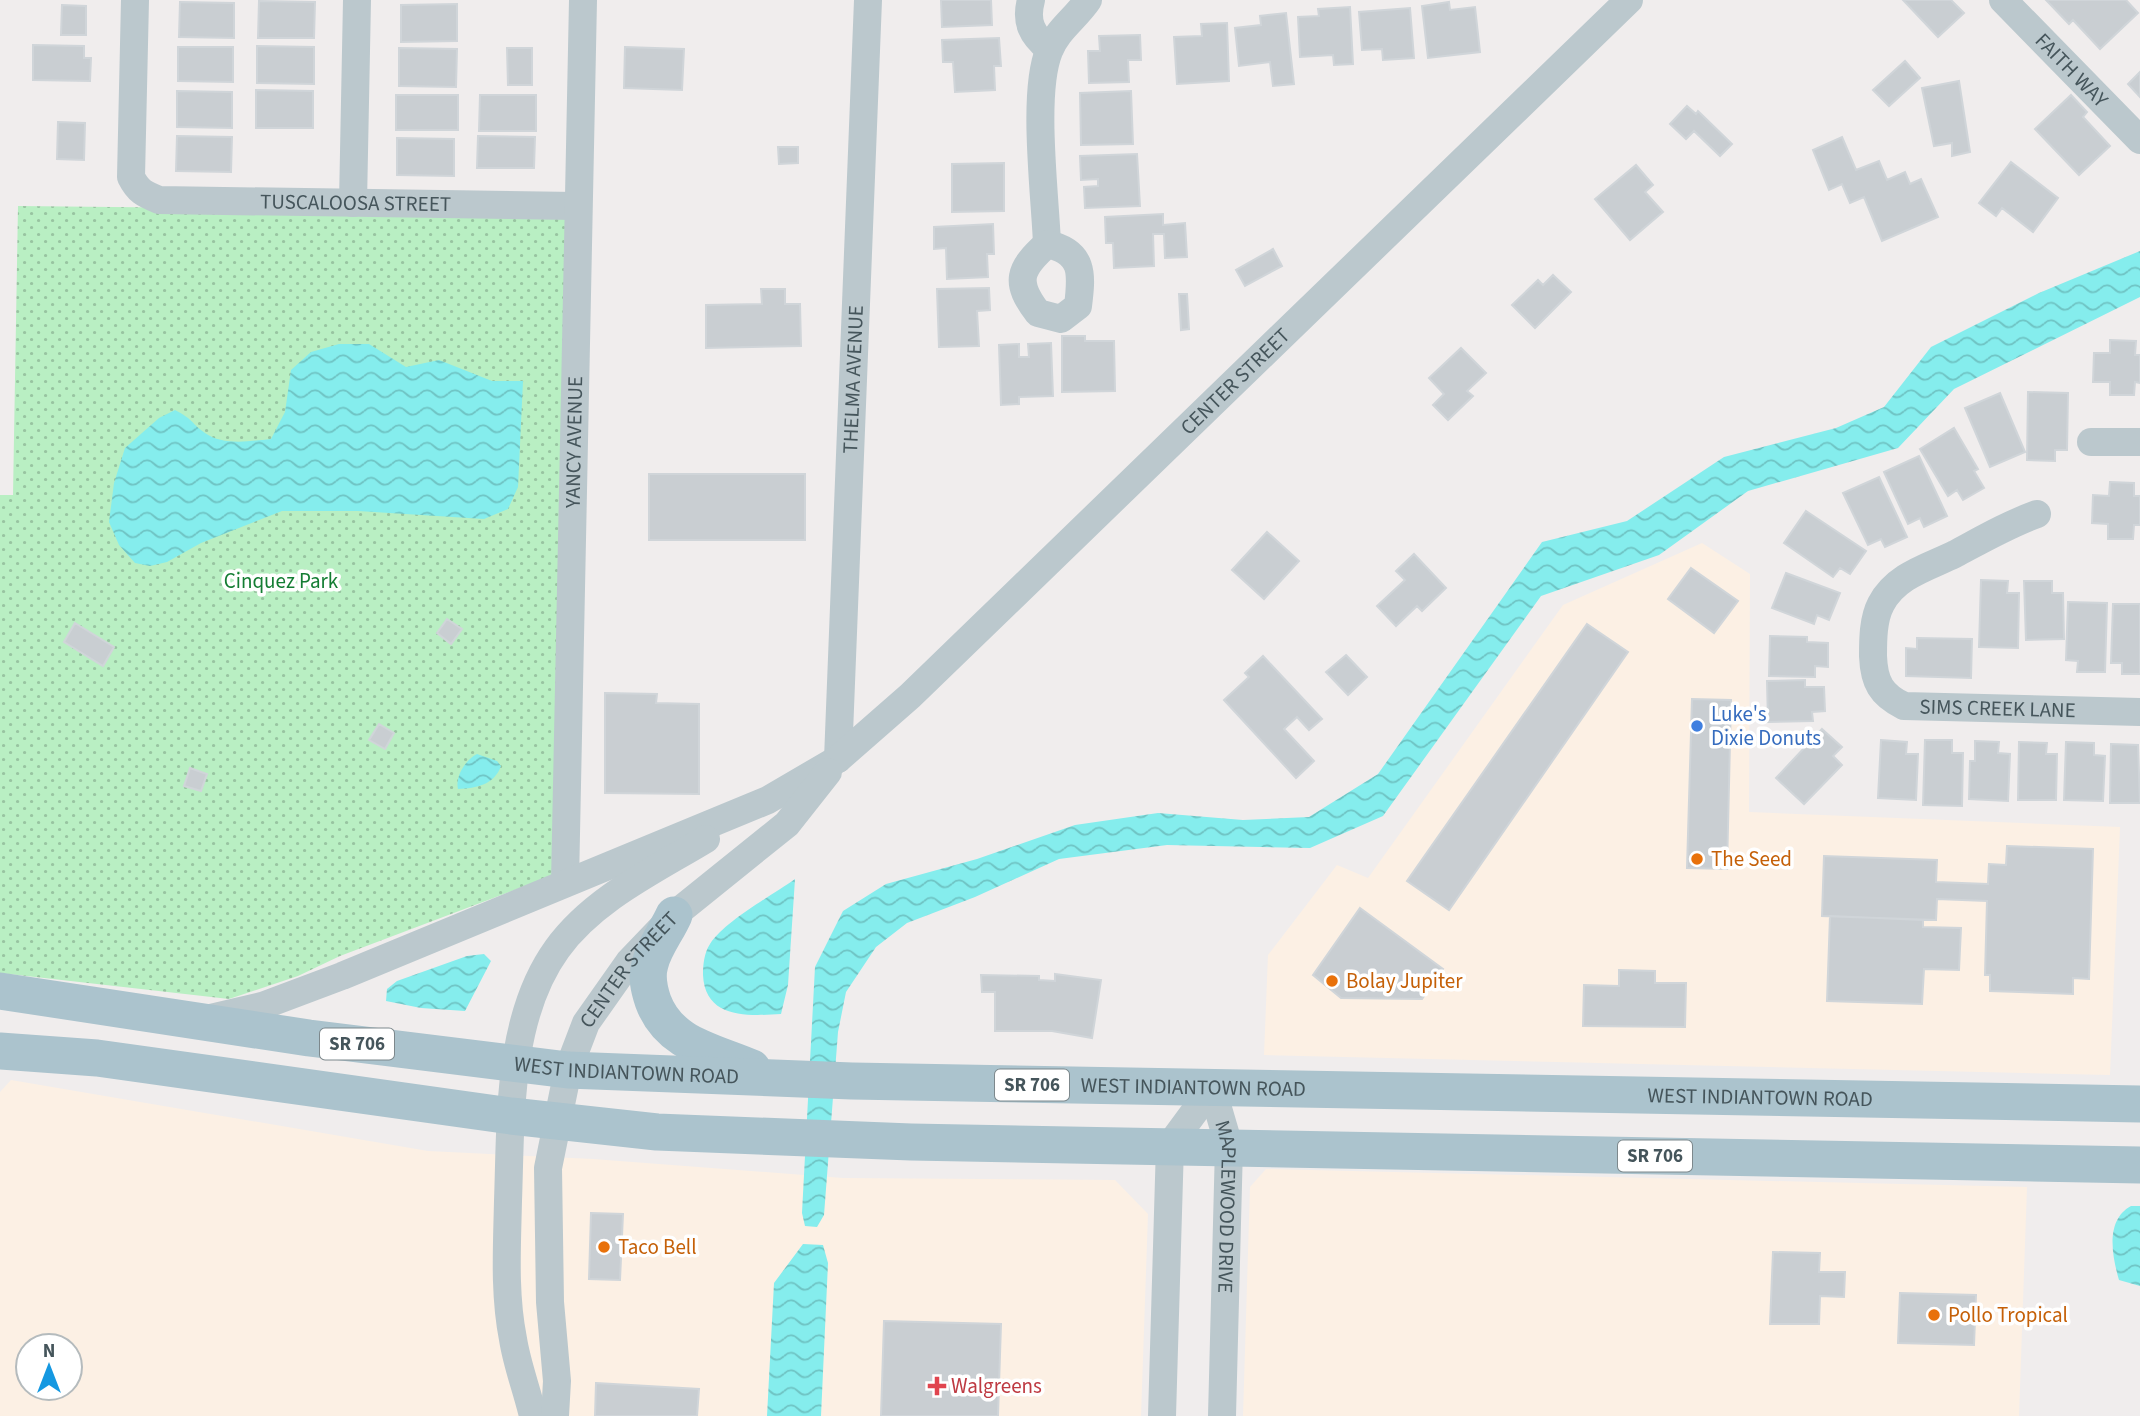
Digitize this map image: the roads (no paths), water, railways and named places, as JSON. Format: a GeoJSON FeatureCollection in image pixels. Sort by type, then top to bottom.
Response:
{"type":"FeatureCollection","features":[{"type":"Feature","properties":{"kind":"main road"},"geometry":{"type":"LineString","coordinates":[[674,915],[650,964],[648,974],[647,984],[662,1021],[677,1036],[697,1047],[786,1079]]}},
{"type":"Feature","properties":{"kind":"main road","name":"WEST INDIANTOWN ROAD"},"geometry":{"type":"LineString","coordinates":[[0,991],[198,1021],[568,1070],[852,1081],[2140,1104]]}},
{"type":"Feature","properties":{"kind":"main road","name":"SR 706"},"geometry":{"type":"LineString","coordinates":[[0,1051],[97,1058],[511,1116],[657,1132],[849,1139],[2140,1165]]}},
{"type":"Feature","properties":{"kind":"street","name":"TUSCALOOSA STREET"},"geometry":{"type":"LineString","coordinates":[[135,0],[131,177],[139,191],[159,200],[576,206]]}},
{"type":"Feature","properties":{"kind":"street"},"geometry":{"type":"LineString","coordinates":[[353,203],[358,0]]}},
{"type":"Feature","properties":{"kind":"street","name":"YANCY AVENUE"},"geometry":{"type":"LineString","coordinates":[[565,883],[576,206],[583,0]]}},
{"type":"Feature","properties":{"kind":"street","name":"THELMA AVENUE"},"geometry":{"type":"LineString","coordinates":[[838,759],[868,0]]}},
{"type":"Feature","properties":{"kind":"street"},"geometry":{"type":"LineString","coordinates":[[1031,0],[1029,26],[1036,38],[1049,49]]}},
{"type":"Feature","properties":{"kind":"street"},"geometry":{"type":"LineString","coordinates":[[1047,244],[1040,85],[1049,49],[1088,0]]}},
{"type":"Feature","properties":{"kind":"street","name":"CENTER STREET"},"geometry":{"type":"LineString","coordinates":[[555,1416],[557,1381],[550,1302],[548,1168],[568,1070],[586,1023],[629,962],[674,915],[787,824],[838,759],[910,696],[1629,0]]}},
{"type":"Feature","properties":{"kind":"street","name":"FAITH WAY"},"geometry":{"type":"LineString","coordinates":[[2003,0],[2140,141]]}},
{"type":"Feature","properties":{"kind":"street"},"geometry":{"type":"LineString","coordinates":[[2091,442],[2140,442]]}},
{"type":"Feature","properties":{"kind":"street","name":"SIMS CREEK LANE"},"geometry":{"type":"LineString","coordinates":[[2036,514],[2000,527],[1910,574],[1893,587],[1881,604],[1876,619],[1874,679],[1887,698],[1904,706],[2140,712]]}},
{"type":"Feature","properties":{"kind":"street","name":"CENTER STREET"},"geometry":{"type":"LineString","coordinates":[[198,1021],[261,1006],[306,989],[768,800],[838,759]]}},
{"type":"Feature","properties":{"kind":"street"},"geometry":{"type":"LineString","coordinates":[[533,1416],[513,1339],[507,1287],[511,1116],[516,1065],[540,974],[571,932],[612,897],[768,800]]}},
{"type":"Feature","properties":{"kind":"street","name":"MAPLEWOOD DRIVE"},"geometry":{"type":"LineString","coordinates":[[1170,1145],[1212,1088]]}},
{"type":"Feature","properties":{"kind":"street","name":"MAPLEWOOD DRIVE"},"geometry":{"type":"LineString","coordinates":[[1212,1088],[1230,1146],[1222,1416]]}},
{"type":"Feature","properties":{"kind":"street"},"geometry":{"type":"LineString","coordinates":[[1162,1416],[1170,1145]]}},
{"type":"Feature","properties":{"kind":"water"},"geometry":{"type":"Polygon","coordinates":[[[2140,251],[2140,297],[1954,389],[1898,448],[1748,491],[1659,555],[1541,596],[1383,816],[1310,848],[1167,845],[1059,859],[975,897],[907,923],[876,947],[846,992],[838,1032],[824,1215],[817,1227],[805,1226],[802,1213],[815,967],[843,911],[886,884],[977,859],[1075,825],[1158,813],[1243,820],[1309,817],[1378,774],[1542,542],[1627,521],[1724,457],[1836,428],[1884,407],[1931,347],[2039,293],[2140,251]]]}},
{"type":"Feature","properties":{"kind":"water"},"geometry":{"type":"Polygon","coordinates":[[[339,344],[369,344],[406,367],[439,360],[492,381],[523,381],[518,487],[508,509],[484,519],[358,511],[282,511],[201,543],[167,562],[150,566],[135,563],[119,545],[109,522],[114,483],[125,448],[159,418],[175,410],[205,433],[220,440],[237,442],[271,439],[285,412],[291,370],[311,352],[339,344]]]}},
{"type":"Feature","properties":{"kind":"water"},"geometry":{"type":"Polygon","coordinates":[[[477,754],[497,761],[501,766],[498,772],[484,784],[458,789],[462,769],[477,754]]]}},
{"type":"Feature","properties":{"kind":"water"},"geometry":{"type":"Polygon","coordinates":[[[795,879],[788,985],[781,1014],[742,1014],[720,1007],[711,1000],[703,975],[705,955],[710,944],[737,918],[795,879]]]}},
{"type":"Feature","properties":{"kind":"water"},"geometry":{"type":"Polygon","coordinates":[[[484,954],[491,961],[465,1011],[421,1008],[386,1001],[387,989],[397,981],[467,956],[484,954]]]}},
{"type":"Feature","properties":{"kind":"water"},"geometry":{"type":"Polygon","coordinates":[[[2131,1206],[2140,1206],[2140,1286],[2119,1280],[2114,1260],[2114,1229],[2117,1220],[2131,1206]]]}},
{"type":"Feature","properties":{"kind":"water"},"geometry":{"type":"Polygon","coordinates":[[[803,1244],[823,1245],[828,1263],[821,1416],[767,1416],[774,1283],[803,1244]]]}},
{"type":"Feature","properties":{"kind":"place","name":"Luke's Dixie Donuts"},"geometry":{"type":"Point","coordinates":[1697,726]}},
{"type":"Feature","properties":{"kind":"place","name":"The Seed"},"geometry":{"type":"Point","coordinates":[1697,859]}},
{"type":"Feature","properties":{"kind":"place","name":"Bolay Jupiter"},"geometry":{"type":"Point","coordinates":[1332,981]}},
{"type":"Feature","properties":{"kind":"place","name":"Taco Bell"},"geometry":{"type":"Point","coordinates":[604,1247]}},
{"type":"Feature","properties":{"kind":"place","name":"Pollo Tropical"},"geometry":{"type":"Point","coordinates":[1934,1315]}},
{"type":"Feature","properties":{"kind":"place","name":"Walgreens"},"geometry":{"type":"Point","coordinates":[937,1386]}},
{"type":"Feature","properties":{"kind":"park label","name":"Cinquez Park"},"geometry":{"type":"Point","coordinates":[281,581]}}]}
